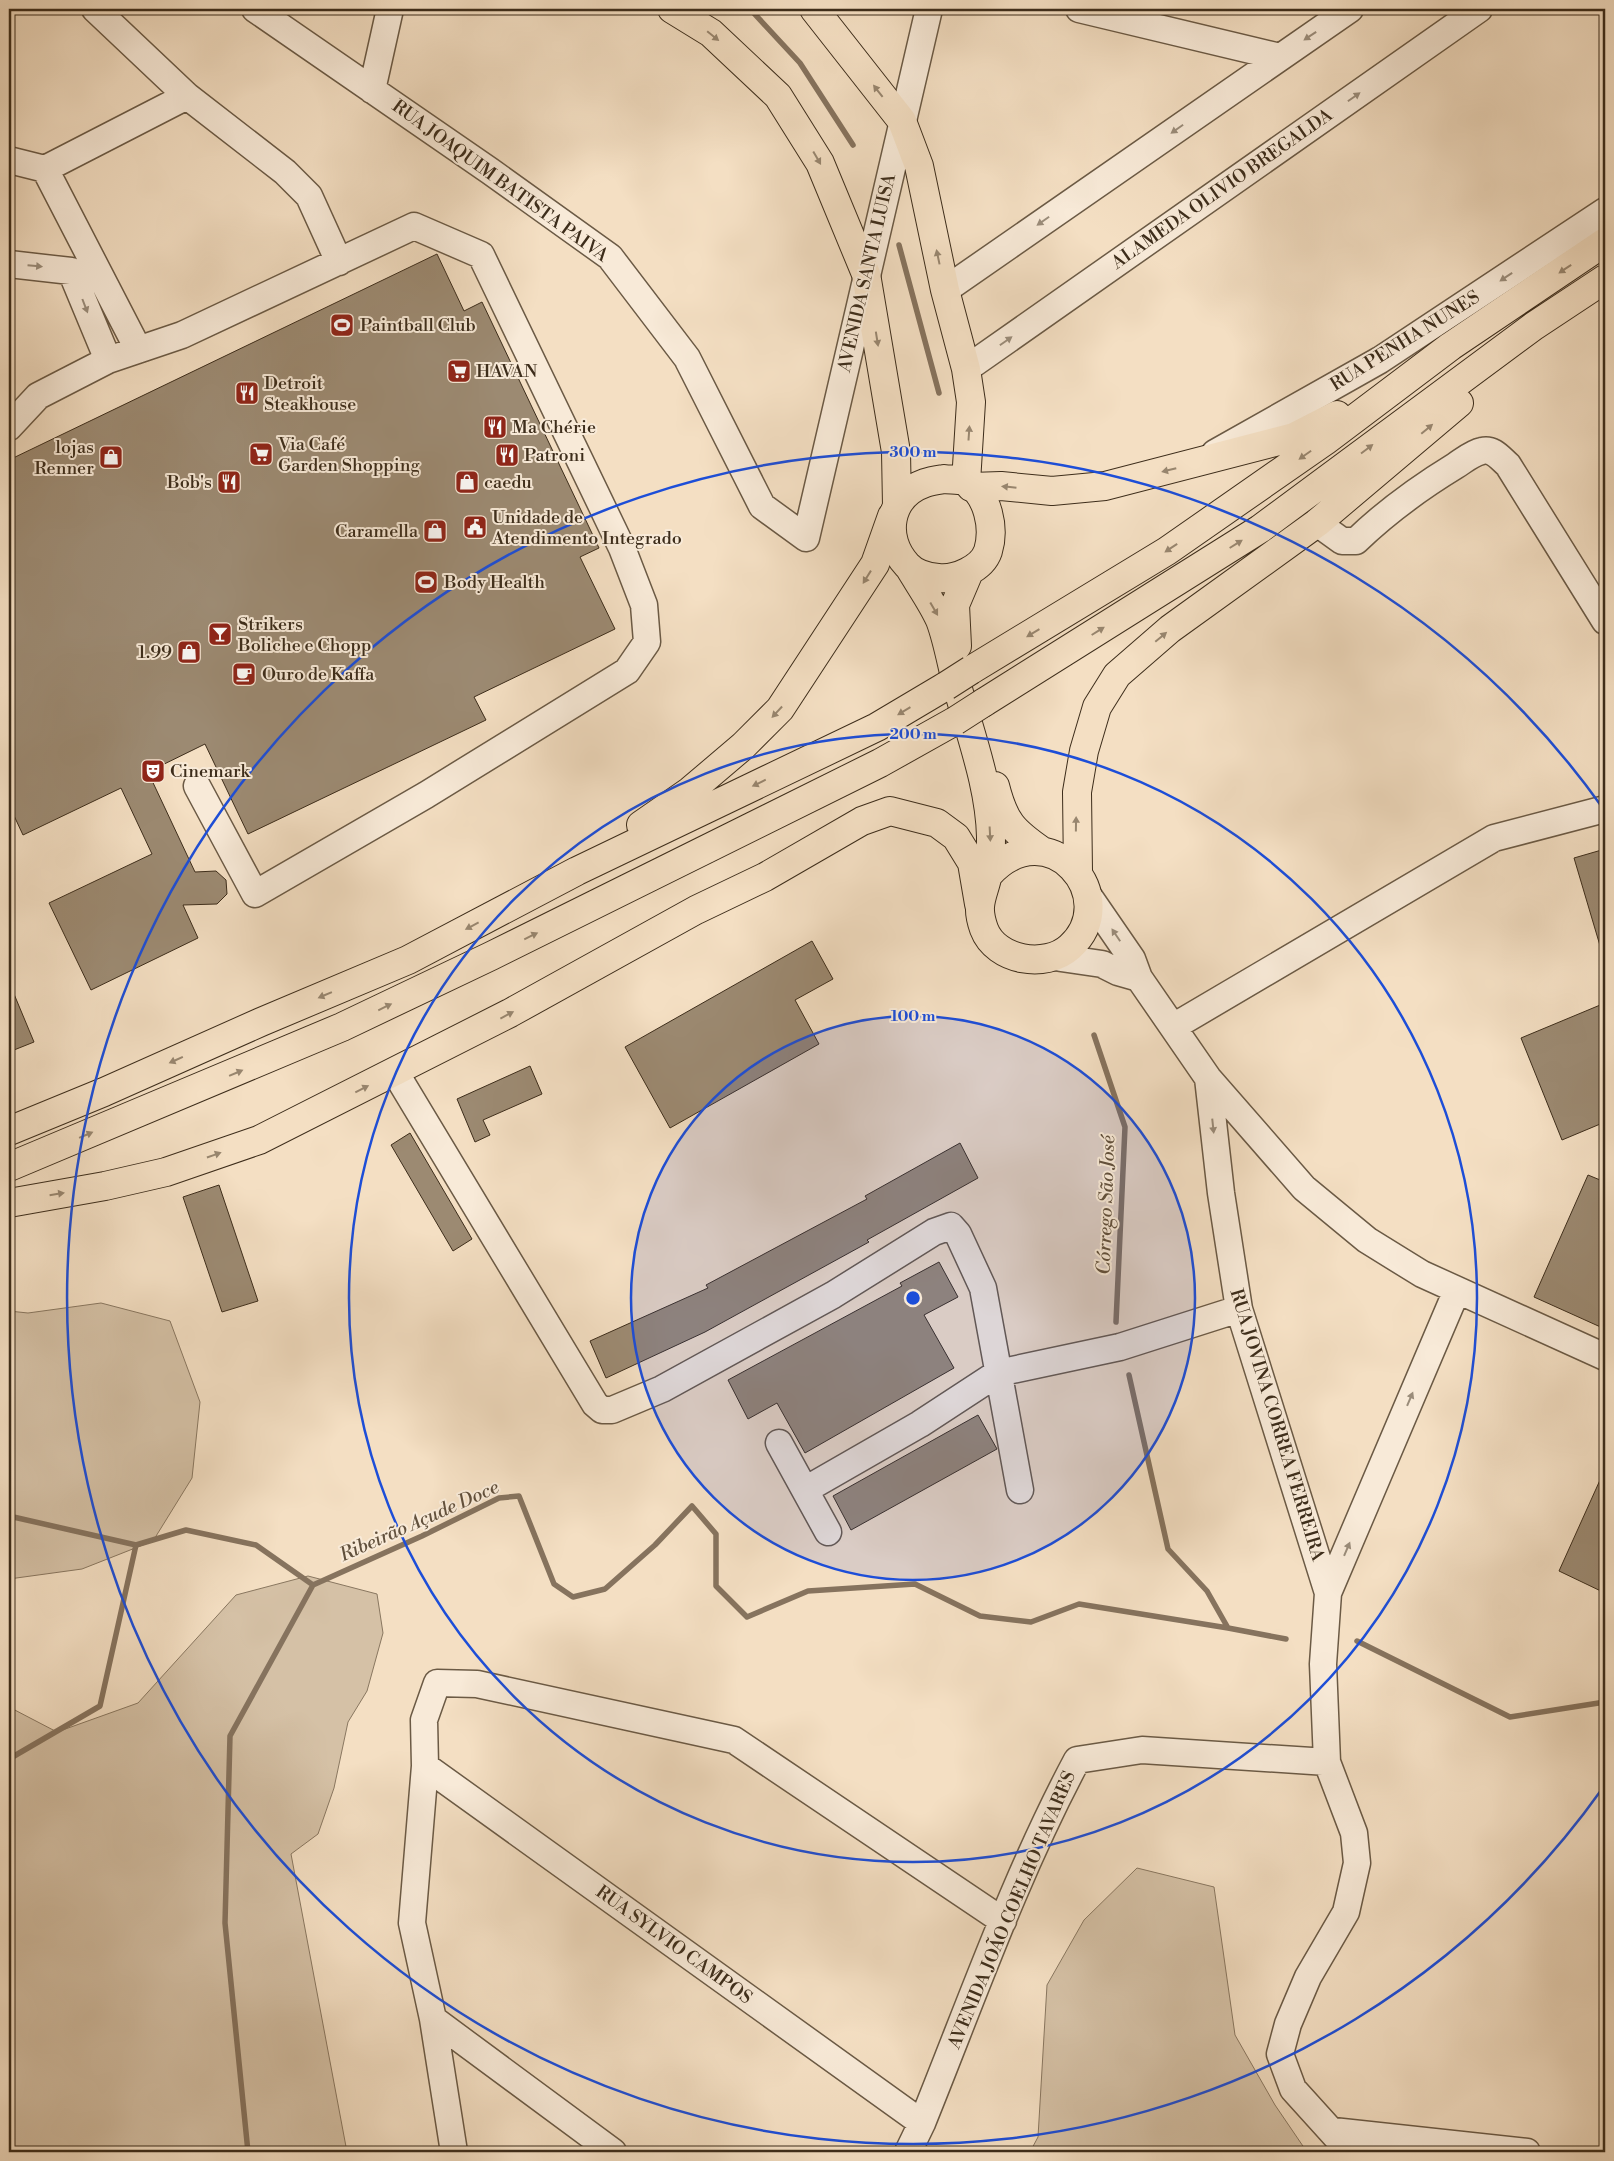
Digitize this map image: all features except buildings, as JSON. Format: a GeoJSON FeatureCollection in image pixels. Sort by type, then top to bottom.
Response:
{"type":"FeatureCollection","features":[{"type":"Feature","properties":{"kind":"main road"},"geometry":{"type":"LineString","coordinates":[[672,9],[711,33],[778,96],[820,163],[866,274],[896,452],[894,511],[891,535],[897,553],[909,567],[940,620],[987,797],[991,836],[988,874],[979,904]]}},
{"type":"Feature","properties":{"kind":"main road"},"geometry":{"type":"LineString","coordinates":[[814,9],[902,121],[919,166],[945,290],[966,368],[972,402],[968,484],[984,500],[991,525],[987,552],[969,572],[955,605],[960,655],[1001,810],[1017,834],[1042,851],[1062,858],[1083,884]]}},
{"type":"Feature","properties":{"kind":"main road"},"geometry":{"type":"LineString","coordinates":[[577,871],[690,791],[743,746],[780,709],[875,564],[894,511],[903,496],[925,483],[944,479],[968,484],[1052,492],[1105,486],[1294,437],[1347,410],[1451,346],[1605,242]]}},
{"type":"Feature","properties":{"kind":"main road"},"geometry":{"type":"LineString","coordinates":[[9,1167],[342,1027],[491,956],[880,763],[955,721],[1260,529],[1534,326],[1605,279]]}},
{"type":"Feature","properties":{"kind":"main road"},"geometry":{"type":"LineString","coordinates":[[9,1203],[105,1186],[175,1169],[260,1140],[510,1013],[696,910],[765,877],[862,821],[890,811],[937,823],[956,837],[972,863],[984,930],[1002,951],[1028,961],[1054,957],[1070,947],[1082,932],[1088,914],[1083,884],[1077,792],[1084,751],[1097,707],[1117,675],[1170,629],[1317,523],[1480,386],[1534,326]]}},
{"type":"Feature","properties":{"kind":"main road"},"geometry":{"type":"LineString","coordinates":[[9,1132],[408,960],[577,871],[877,727],[1167,550],[1325,441],[1451,346]]}},
{"type":"Feature","properties":{"kind":"main road"},"geometry":{"type":"LineString","coordinates":[[909,567],[928,577],[949,579],[969,572]]}},
{"type":"Feature","properties":{"kind":"main road"},"geometry":{"type":"LineString","coordinates":[[988,874],[999,862],[1012,854],[1042,851]]}},
{"type":"Feature","properties":{"kind":"street"},"geometry":{"type":"LineString","coordinates":[[95,9],[187,96],[286,172],[310,196],[340,262]]}},
{"type":"Feature","properties":{"kind":"street","name":"RUA JOAQUIM BATISTA PAIVA"},"geometry":{"type":"LineString","coordinates":[[255,9],[610,257],[687,358],[762,506],[806,538]]}},
{"type":"Feature","properties":{"kind":"street"},"geometry":{"type":"LineString","coordinates":[[372,90],[390,9]]}},
{"type":"Feature","properties":{"kind":"street","name":"AVENIDA SANTA LUISA"},"geometry":{"type":"LineString","coordinates":[[806,538],[929,9]]}},
{"type":"Feature","properties":{"kind":"street"},"geometry":{"type":"LineString","coordinates":[[1079,9],[1280,57]]}},
{"type":"Feature","properties":{"kind":"street"},"geometry":{"type":"LineString","coordinates":[[945,290],[1350,9]]}},
{"type":"Feature","properties":{"kind":"street","name":"ALAMEDA OLIVIO BREGALDA"},"geometry":{"type":"LineString","coordinates":[[966,368],[1479,9]]}},
{"type":"Feature","properties":{"kind":"street"},"geometry":{"type":"LineString","coordinates":[[9,160],[45,168],[187,96]]}},
{"type":"Feature","properties":{"kind":"street"},"geometry":{"type":"LineString","coordinates":[[45,168],[138,349]]}},
{"type":"Feature","properties":{"kind":"street","name":"RUA PENHA NUNES"},"geometry":{"type":"LineString","coordinates":[[1198,462],[1380,360],[1605,211]]}},
{"type":"Feature","properties":{"kind":"street"},"geometry":{"type":"LineString","coordinates":[[9,427],[38,396],[108,360],[182,335],[414,226],[481,255],[622,548],[644,606],[647,642],[627,671],[426,795],[255,894],[197,786]]}},
{"type":"Feature","properties":{"kind":"street"},"geometry":{"type":"LineString","coordinates":[[9,264],[71,271],[108,360]]}},
{"type":"Feature","properties":{"kind":"street"},"geometry":{"type":"LineString","coordinates":[[1317,523],[1342,541],[1356,541],[1375,522],[1430,481],[1483,450],[1494,452],[1508,465],[1605,621]]}},
{"type":"Feature","properties":{"kind":"street"},"geometry":{"type":"LineString","coordinates":[[1173,1027],[1494,838],[1605,810]]}},
{"type":"Feature","properties":{"kind":"street"},"geometry":{"type":"LineString","coordinates":[[1083,884],[1132,959],[1139,978],[1208,1078],[1304,1188],[1367,1240],[1422,1274],[1605,1357]]}},
{"type":"Feature","properties":{"kind":"street"},"geometry":{"type":"LineString","coordinates":[[1054,957],[1102,964],[1118,972],[1139,978]]}},
{"type":"Feature","properties":{"kind":"street"},"geometry":{"type":"LineString","coordinates":[[395,1072],[570,1360],[594,1404],[602,1410],[612,1410],[662,1390],[833,1295],[934,1232],[951,1226],[958,1234],[983,1288],[1020,1490]]}},
{"type":"Feature","properties":{"kind":"street","name":"RUA JOVINA CORREA FERREIRA"},"geometry":{"type":"LineString","coordinates":[[1208,1078],[1221,1193],[1239,1310],[1328,1593]]}},
{"type":"Feature","properties":{"kind":"street","name":"RUA JOVINA CORREA FERREIRA"},"geometry":{"type":"LineString","coordinates":[[1350,2152],[1293,2089],[1280,2054],[1288,2024],[1308,1977],[1346,1912],[1357,1863],[1354,1833],[1327,1762],[1324,1664],[1328,1593],[1457,1290]]}},
{"type":"Feature","properties":{"kind":"street"},"geometry":{"type":"LineString","coordinates":[[805,1490],[920,1424],[998,1373],[1120,1346],[1239,1310]]}},
{"type":"Feature","properties":{"kind":"street"},"geometry":{"type":"LineString","coordinates":[[779,1443],[828,1532]]}},
{"type":"Feature","properties":{"kind":"street"},"geometry":{"type":"LineString","coordinates":[[454,2152],[432,2019],[412,1923],[425,1766],[424,1720],[437,1683],[477,1684],[734,1740],[1003,1921]]}},
{"type":"Feature","properties":{"kind":"street","name":"AVENIDA JOÃO COELHO TAVARES"},"geometry":{"type":"LineString","coordinates":[[908,2152],[922,2123],[1003,1921],[1059,1794],[1077,1760],[1142,1750],[1327,1762]]}},
{"type":"Feature","properties":{"kind":"street","name":"RUA SYLVIO CAMPOS"},"geometry":{"type":"LineString","coordinates":[[425,1766],[922,2123]]}},
{"type":"Feature","properties":{"kind":"street"},"geometry":{"type":"LineString","coordinates":[[432,2019],[613,2152]]}},
{"type":"Feature","properties":{"kind":"street"},"geometry":{"type":"LineString","coordinates":[[1333,2131],[1527,2152]]}},
{"type":"Feature","properties":{"kind":"shaded area"},"geometry":{"type":"Polygon","coordinates":[[[101,1303],[170,1321],[200,1402],[192,1478],[153,1541],[82,1569],[9,1579],[9,1311],[28,1313],[101,1303]]]}},
{"type":"Feature","properties":{"kind":"shaded area"},"geometry":{"type":"Polygon","coordinates":[[[308,1576],[377,1594],[383,1633],[367,1691],[348,1722],[334,1788],[318,1834],[291,1854],[347,2152],[9,2152],[9,1707],[57,1732],[138,1703],[236,1595],[308,1576]]]}},
{"type":"Feature","properties":{"kind":"shaded area"},"geometry":{"type":"Polygon","coordinates":[[[1137,1868],[1214,1887],[1235,2035],[1275,2105],[1307,2152],[1030,2152],[1038,2137],[1047,1985],[1084,1920],[1137,1868]]]}},
{"type":"Feature","properties":{"kind":"waterway","name":"Córrego São José"},"geometry":{"type":"LineString","coordinates":[[750,9],[800,63],[853,145]]}},
{"type":"Feature","properties":{"kind":"waterway","name":"Córrego São José"},"geometry":{"type":"LineString","coordinates":[[899,245],[939,393]]}},
{"type":"Feature","properties":{"kind":"waterway","name":"Córrego São José"},"geometry":{"type":"LineString","coordinates":[[1094,1035],[1125,1127],[1116,1322]]}},
{"type":"Feature","properties":{"kind":"waterway","name":"Ribeirão Açude Doce"},"geometry":{"type":"LineString","coordinates":[[1129,1375],[1168,1549],[1207,1591],[1228,1628],[1286,1639]]}},
{"type":"Feature","properties":{"kind":"waterway","name":"Ribeirão Açude Doce"},"geometry":{"type":"LineString","coordinates":[[9,1759],[100,1706],[136,1545],[186,1530],[256,1545],[313,1585],[422,1536],[499,1498],[519,1496],[554,1584],[573,1597],[605,1589],[655,1545],[692,1506],[716,1534],[716,1586],[747,1617],[808,1591],[915,1584],[980,1616],[1031,1622],[1079,1604],[1228,1628]]}},
{"type":"Feature","properties":{"kind":"waterway"},"geometry":{"type":"LineString","coordinates":[[9,1516],[136,1545]]}},
{"type":"Feature","properties":{"kind":"waterway"},"geometry":{"type":"LineString","coordinates":[[248,2152],[225,1923],[230,1736],[313,1585]]}},
{"type":"Feature","properties":{"kind":"waterway","name":"Ribeirão Açude Doce"},"geometry":{"type":"LineString","coordinates":[[1357,1641],[1510,1717],[1605,1702]]}},
{"type":"Feature","properties":{"kind":"place","name":"Paintball Club"},"geometry":{"type":"Point","coordinates":[342,325]}},
{"type":"Feature","properties":{"kind":"place","name":"HAVAN"},"geometry":{"type":"Point","coordinates":[459,371]}},
{"type":"Feature","properties":{"kind":"place","name":"Detroit Steakhouse"},"geometry":{"type":"Point","coordinates":[247,393]}},
{"type":"Feature","properties":{"kind":"place","name":"Ma Chérie"},"geometry":{"type":"Point","coordinates":[495,427]}},
{"type":"Feature","properties":{"kind":"place","name":"Via Café Garden Shopping"},"geometry":{"type":"Point","coordinates":[261,454]}},
{"type":"Feature","properties":{"kind":"place","name":"Patroni"},"geometry":{"type":"Point","coordinates":[507,455]}},
{"type":"Feature","properties":{"kind":"place","name":"lojas Renner"},"geometry":{"type":"Point","coordinates":[111,457]}},
{"type":"Feature","properties":{"kind":"place","name":"Bob's"},"geometry":{"type":"Point","coordinates":[229,482]}},
{"type":"Feature","properties":{"kind":"place","name":"caedu"},"geometry":{"type":"Point","coordinates":[467,482]}},
{"type":"Feature","properties":{"kind":"place","name":"Unidade de Atendimento Integrado"},"geometry":{"type":"Point","coordinates":[475,527]}},
{"type":"Feature","properties":{"kind":"place","name":"Caramella"},"geometry":{"type":"Point","coordinates":[435,531]}},
{"type":"Feature","properties":{"kind":"place","name":"Body Health"},"geometry":{"type":"Point","coordinates":[426,582]}},
{"type":"Feature","properties":{"kind":"place","name":"Strikers Boliche e Chopp"},"geometry":{"type":"Point","coordinates":[220,634]}},
{"type":"Feature","properties":{"kind":"place","name":"1.99"},"geometry":{"type":"Point","coordinates":[189,652]}},
{"type":"Feature","properties":{"kind":"place","name":"Ouro de Kaffa"},"geometry":{"type":"Point","coordinates":[244,674]}},
{"type":"Feature","properties":{"kind":"place","name":"Cinemark"},"geometry":{"type":"Point","coordinates":[153,771]}}]}
